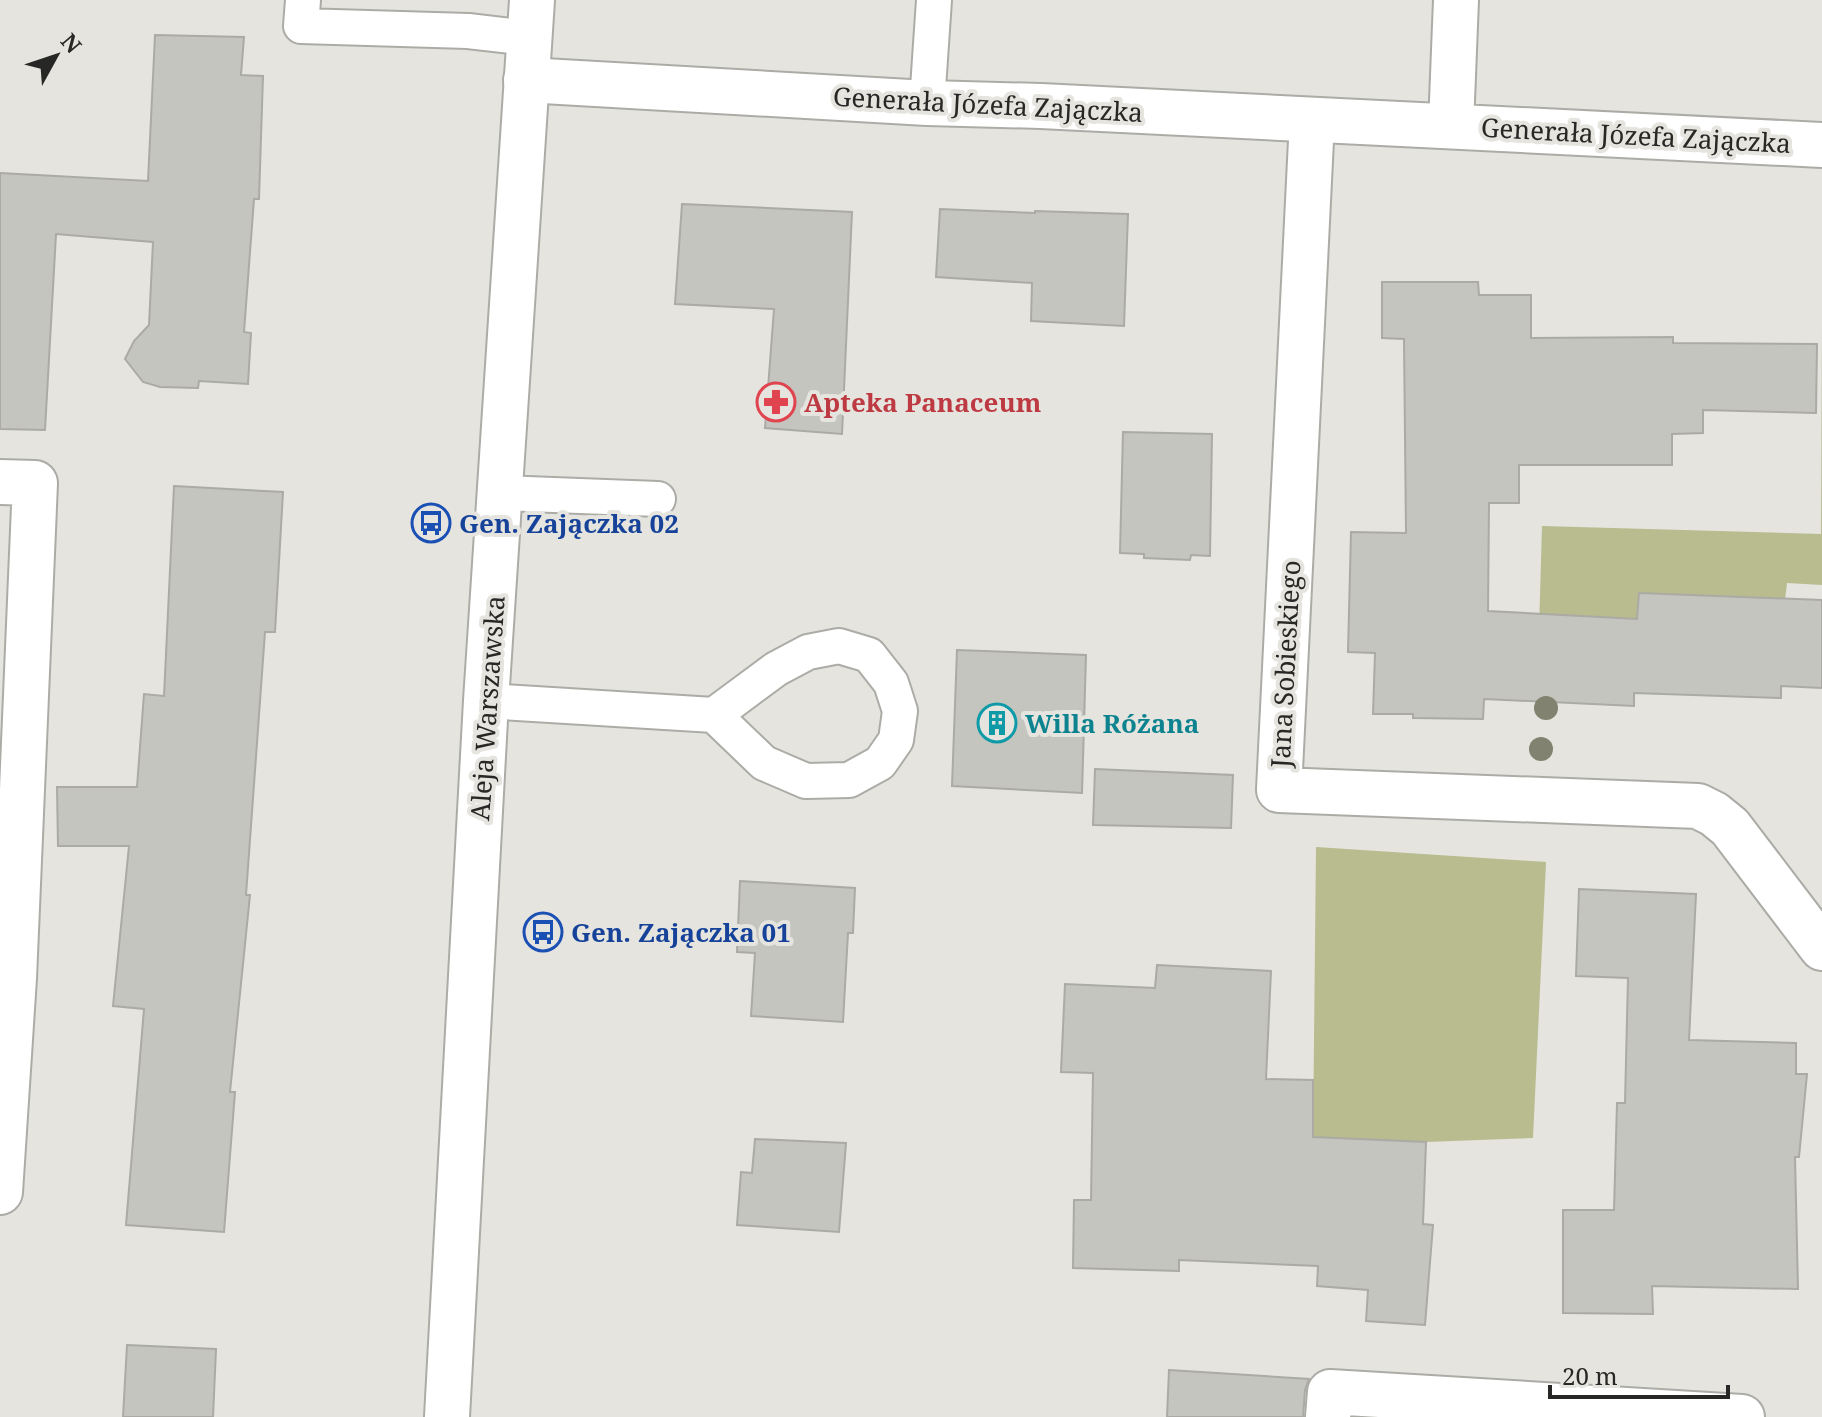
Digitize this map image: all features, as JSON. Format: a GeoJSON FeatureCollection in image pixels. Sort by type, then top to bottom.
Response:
{"type":"FeatureCollection","features":[{"type":"Feature","properties":{"kind":"street","name":"Generała Józefa Zajączka"},"geometry":{"type":"LineString","coordinates":[[1451,126],[1456,0]]}},
{"type":"Feature","properties":{"kind":"street","name":"Generała Józefa Zajączka"},"geometry":{"type":"LineString","coordinates":[[529,39],[927,103],[1822,145]]}},
{"type":"Feature","properties":{"kind":"street","name":"Aleja Warszawska"},"geometry":{"type":"LineString","coordinates":[[447,1417],[486,701],[502,493],[529,39]]}},
{"type":"Feature","properties":{"kind":"street","name":"Jana Sobieskiego"},"geometry":{"type":"LineString","coordinates":[[1312,120],[1279,790],[1698,806],[1730,827],[1822,948]]}},
{"type":"Feature","properties":{"kind":"street"},"geometry":{"type":"LineString","coordinates":[[0,482],[35,483],[14,978],[0,1192]]}},
{"type":"Feature","properties":{"kind":"street"},"geometry":{"type":"LineString","coordinates":[[1328,1417],[1330,1392],[1742,1417]]}},
{"type":"Feature","properties":{"kind":"lane"},"geometry":{"type":"LineString","coordinates":[[303,0],[301,26],[468,31],[529,39]]}},
{"type":"Feature","properties":{"kind":"lane"},"geometry":{"type":"LineString","coordinates":[[927,103],[934,0]]}},
{"type":"Feature","properties":{"kind":"lane"},"geometry":{"type":"LineString","coordinates":[[502,493],[658,499]]}},
{"type":"Feature","properties":{"kind":"lane"},"geometry":{"type":"LineString","coordinates":[[486,701],[714,715],[776,669],[808,652],[839,646],[869,655],[891,683],[900,711],[896,740],[880,763],[849,780],[806,781],[764,763],[714,715]]}},
{"type":"Feature","properties":{"kind":"green space"},"geometry":{"type":"Polygon","coordinates":[[[1822,328],[1822,585],[1787,583],[1785,600],[1639,593],[1637,619],[1537,701],[1542,526],[1821,534],[1822,328]]]}},
{"type":"Feature","properties":{"kind":"green space"},"geometry":{"type":"Polygon","coordinates":[[[1316,847],[1546,862],[1533,1138],[1426,1142],[1313,1137],[1316,847]]]}},
{"type":"Feature","properties":{"kind":"building"},"geometry":{"type":"Polygon","coordinates":[[[155,35],[244,37],[241,75],[263,76],[259,199],[254,199],[244,332],[251,333],[248,384],[199,381],[198,388],[160,387],[143,382],[125,359],[134,341],[149,325],[153,242],[56,234],[45,430],[0,429],[0,173],[148,181],[155,35]]]}},
{"type":"Feature","properties":{"kind":"building"},"geometry":{"type":"Polygon","coordinates":[[[682,204],[852,212],[842,434],[765,428],[774,309],[675,304],[682,204]]]}},
{"type":"Feature","properties":{"kind":"building"},"geometry":{"type":"Polygon","coordinates":[[[940,209],[1128,214],[1124,326],[1031,321],[1032,283],[936,277],[940,209]]]}},
{"type":"Feature","properties":{"kind":"building"},"geometry":{"type":"Polygon","coordinates":[[[1382,282],[1478,282],[1479,295],[1531,295],[1531,338],[1673,337],[1673,343],[1817,344],[1816,413],[1703,410],[1703,433],[1672,434],[1672,465],[1519,465],[1519,503],[1489,503],[1488,611],[1637,619],[1639,593],[1822,600],[1822,688],[1781,686],[1781,698],[1634,693],[1634,706],[1484,699],[1483,719],[1373,714],[1375,653],[1348,652],[1351,532],[1406,533],[1404,339],[1382,338],[1382,282]]]}},
{"type":"Feature","properties":{"kind":"building"},"geometry":{"type":"Polygon","coordinates":[[[1123,432],[1212,434],[1210,556],[1191,555],[1190,560],[1144,558],[1144,554],[1120,553],[1123,432]]]}},
{"type":"Feature","properties":{"kind":"building"},"geometry":{"type":"Polygon","coordinates":[[[174,486],[283,492],[275,632],[265,632],[246,895],[250,895],[230,1092],[235,1092],[224,1232],[126,1225],[144,1009],[113,1006],[129,846],[58,846],[57,787],[137,787],[144,694],[164,696],[174,486]]]}},
{"type":"Feature","properties":{"kind":"building","name":"Willa Różana"},"geometry":{"type":"Polygon","coordinates":[[[957,650],[1086,655],[1082,793],[952,786],[957,650]]]}},
{"type":"Feature","properties":{"kind":"building"},"geometry":{"type":"Polygon","coordinates":[[[1095,769],[1233,775],[1231,828],[1093,825],[1095,769]]]}},
{"type":"Feature","properties":{"kind":"building"},"geometry":{"type":"Polygon","coordinates":[[[740,881],[855,888],[853,933],[848,933],[843,1022],[751,1016],[755,953],[737,952],[740,881]]]}},
{"type":"Feature","properties":{"kind":"building"},"geometry":{"type":"Polygon","coordinates":[[[1579,889],[1696,894],[1689,1040],[1796,1043],[1796,1074],[1807,1074],[1799,1157],[1795,1157],[1798,1289],[1652,1286],[1653,1314],[1563,1313],[1563,1210],[1614,1210],[1617,1103],[1625,1103],[1628,978],[1576,976],[1579,889]]]}},
{"type":"Feature","properties":{"kind":"building"},"geometry":{"type":"Polygon","coordinates":[[[1157,965],[1271,971],[1266,1079],[1313,1080],[1313,1137],[1426,1142],[1423,1224],[1433,1225],[1425,1325],[1366,1321],[1368,1290],[1317,1286],[1318,1266],[1179,1260],[1179,1271],[1073,1268],[1074,1200],[1091,1200],[1093,1073],[1061,1072],[1065,984],[1155,988],[1157,965]]]}},
{"type":"Feature","properties":{"kind":"building"},"geometry":{"type":"Polygon","coordinates":[[[755,1139],[846,1143],[839,1232],[737,1225],[741,1172],[752,1173],[755,1139]]]}},
{"type":"Feature","properties":{"kind":"building"},"geometry":{"type":"Polygon","coordinates":[[[127,1345],[216,1349],[213,1417],[123,1417],[127,1345]]]}},
{"type":"Feature","properties":{"kind":"building"},"geometry":{"type":"Polygon","coordinates":[[[1169,1370],[1309,1379],[1303,1417],[1167,1417],[1169,1370]]]}},
{"type":"Feature","properties":{"kind":"place","name":"Apteka Panaceum"},"geometry":{"type":"Point","coordinates":[776,402]}},
{"type":"Feature","properties":{"kind":"place","name":"Gen. Zajączka 02"},"geometry":{"type":"Point","coordinates":[431,523]}},
{"type":"Feature","properties":{"kind":"place","name":"Willa Różana"},"geometry":{"type":"Point","coordinates":[997,723]}},
{"type":"Feature","properties":{"kind":"place","name":"Gen. Zajączka 01"},"geometry":{"type":"Point","coordinates":[543,932]}}]}
